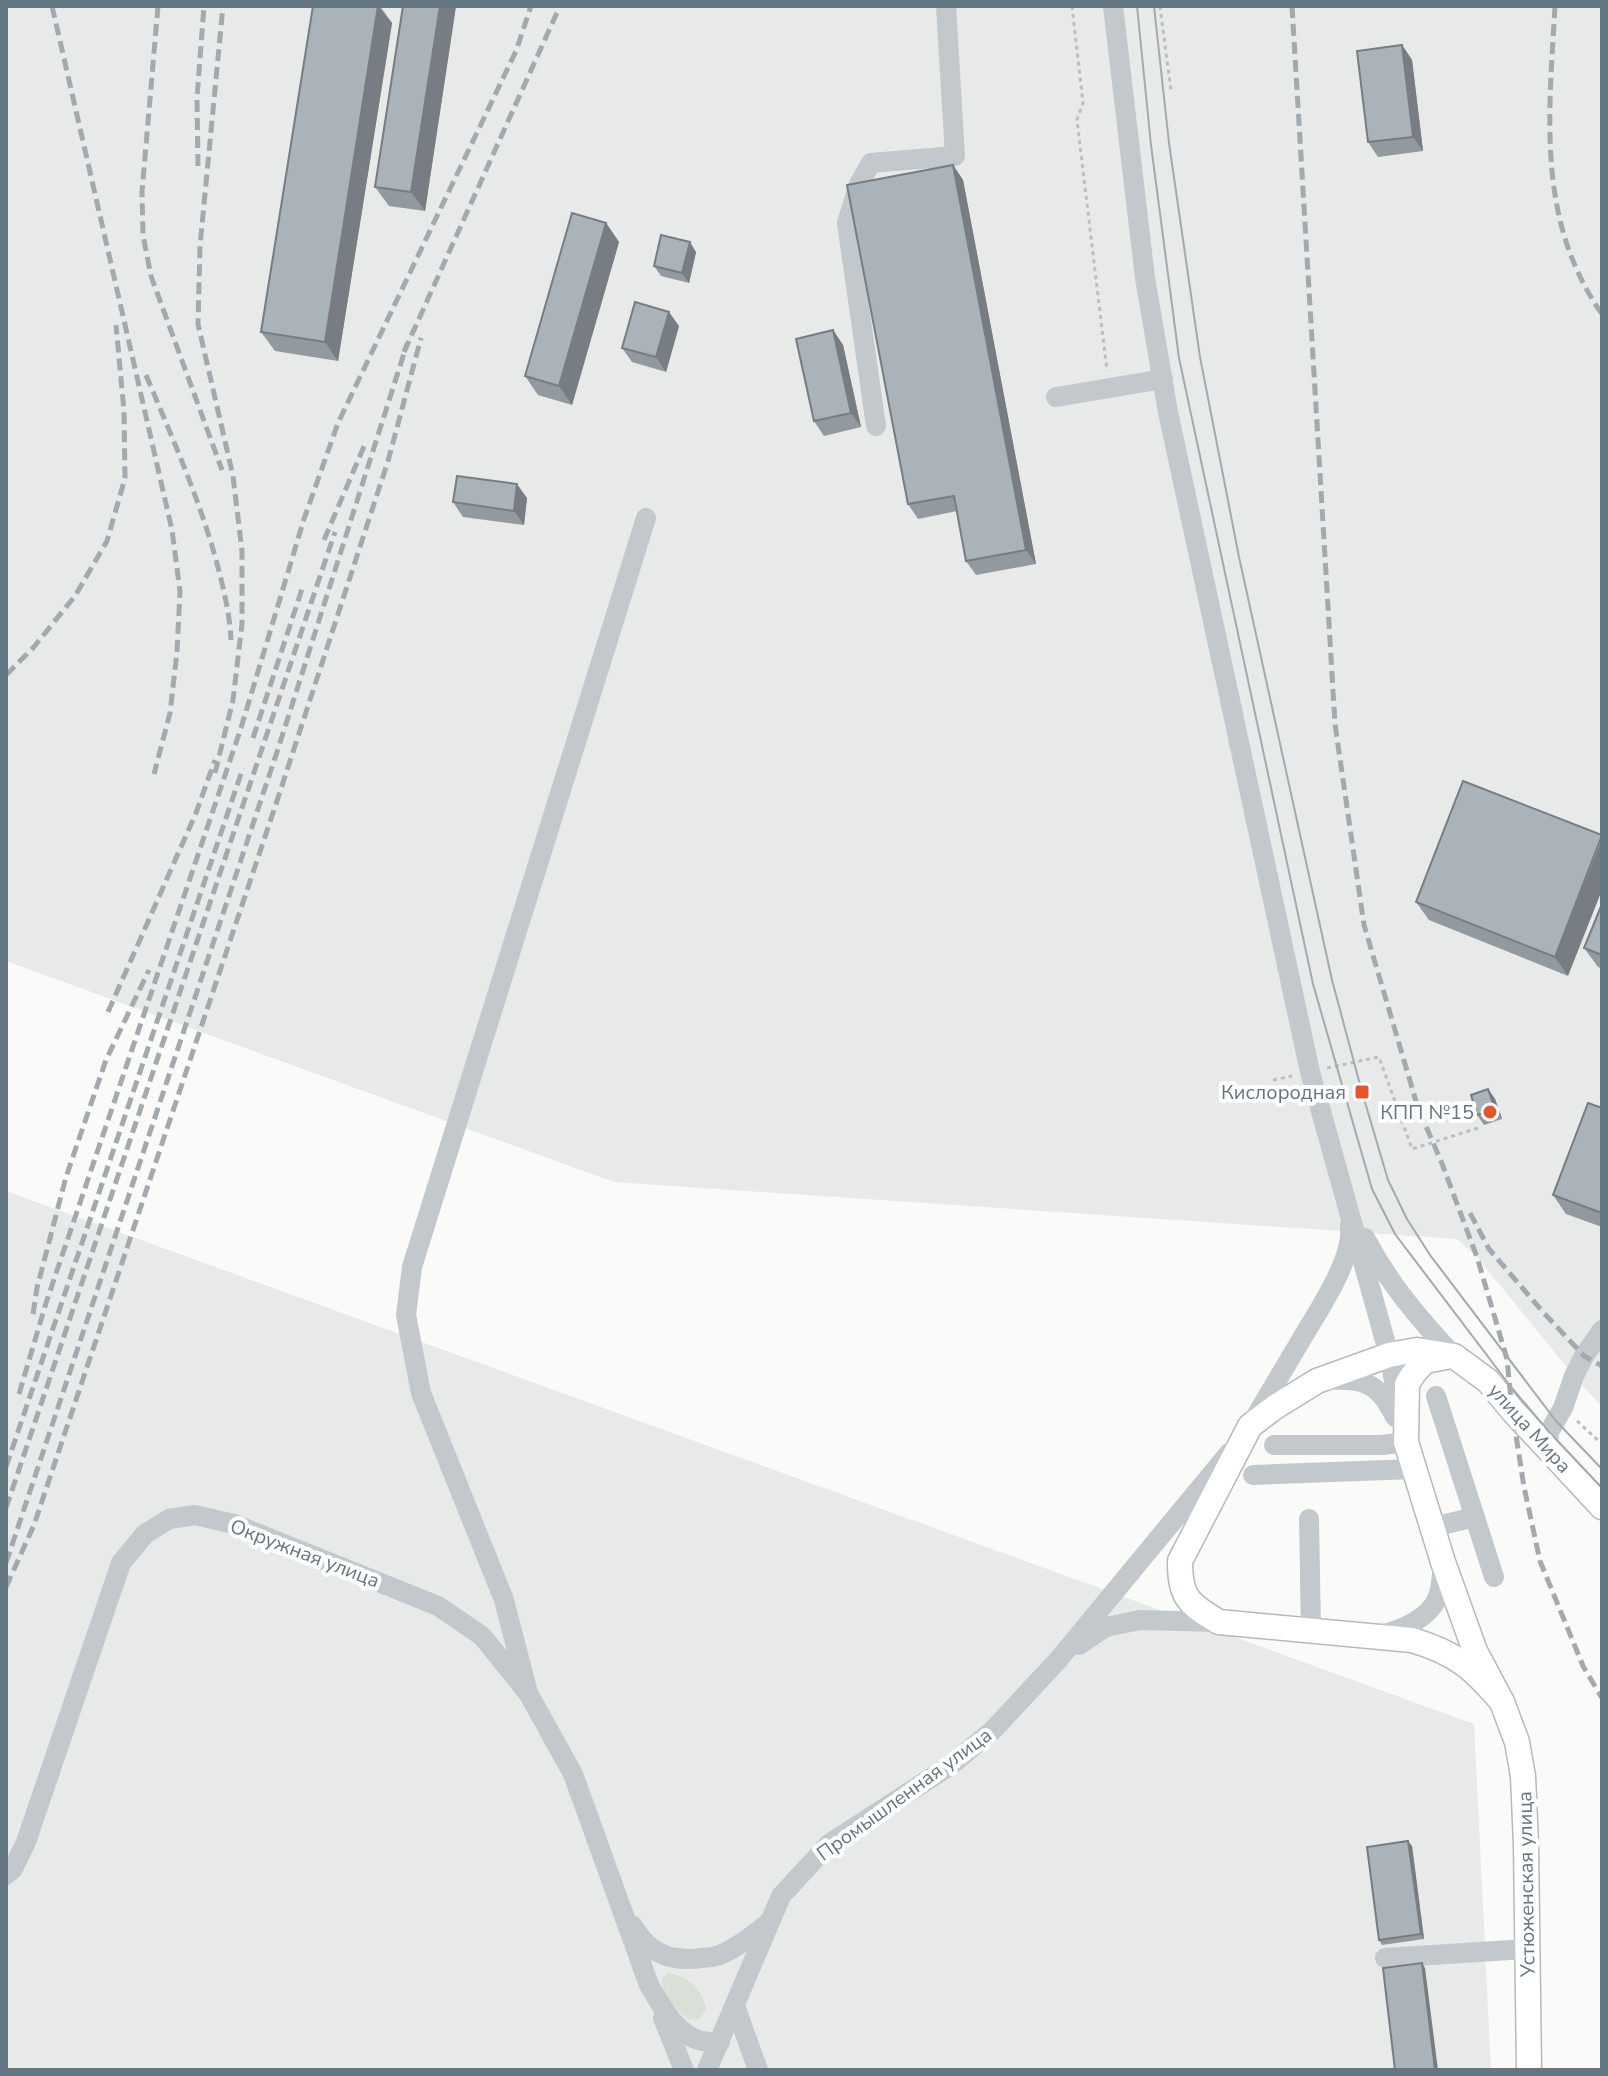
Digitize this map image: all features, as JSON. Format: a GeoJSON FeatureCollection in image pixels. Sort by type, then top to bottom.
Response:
{"type":"FeatureCollection","features":[{"type":"Feature","properties":{"kind":"main road"},"geometry":{"type":"LineString","coordinates":[[1454,1356],[1417,1350],[1389,1355],[1317,1381],[1250,1426],[1180,1561],[1180,1584],[1185,1596],[1198,1610],[1219,1622],[1412,1640],[1440,1648],[1479,1676],[1502,1702]]}},
{"type":"Feature","properties":{"kind":"main road"},"geometry":{"type":"LineString","coordinates":[[1454,1356],[1425,1361],[1407,1384],[1406,1442],[1443,1562],[1475,1651],[1502,1702]]}},
{"type":"Feature","properties":{"kind":"main road","name":"улица Мира"},"geometry":{"type":"LineString","coordinates":[[1454,1356],[1488,1381],[1602,1507]]}},
{"type":"Feature","properties":{"kind":"main road","name":"Устюженская улица"},"geometry":{"type":"LineString","coordinates":[[1502,1702],[1517,1742],[1523,1776],[1529,2070]]}},
{"type":"Feature","properties":{"kind":"street"},"geometry":{"type":"LineString","coordinates":[[876,426],[847,223],[859,184],[871,163],[955,156],[946,6]]}},
{"type":"Feature","properties":{"kind":"street"},"geometry":{"type":"LineString","coordinates":[[1113,6],[1145,278],[1172,427],[1310,1072],[1389,1355],[1406,1442]]}},
{"type":"Feature","properties":{"kind":"street"},"geometry":{"type":"LineString","coordinates":[[1056,397],[1163,379]]}},
{"type":"Feature","properties":{"kind":"street"},"geometry":{"type":"LineString","coordinates":[[528,1693],[504,1600],[421,1393],[406,1315],[412,1267],[646,518]]}},
{"type":"Feature","properties":{"kind":"street"},"geometry":{"type":"LineString","coordinates":[[1348,1206],[1382,1270],[1454,1356]]}},
{"type":"Feature","properties":{"kind":"street"},"geometry":{"type":"LineString","coordinates":[[1059,1659],[1250,1426],[1345,1259],[1351,1236],[1348,1206]]}},
{"type":"Feature","properties":{"kind":"street"},"geometry":{"type":"LineString","coordinates":[[1548,1450],[1549,1432],[1563,1408],[1574,1376],[1602,1330]]}},
{"type":"Feature","properties":{"kind":"street"},"geometry":{"type":"LineString","coordinates":[[1317,1381],[1350,1379],[1371,1385],[1387,1399],[1406,1442]]}},
{"type":"Feature","properties":{"kind":"street"},"geometry":{"type":"LineString","coordinates":[[1436,1396],[1494,1577]]}},
{"type":"Feature","properties":{"kind":"street"},"geometry":{"type":"LineString","coordinates":[[1274,1445],[1382,1445],[1406,1442]]}},
{"type":"Feature","properties":{"kind":"street"},"geometry":{"type":"LineString","coordinates":[[1253,1475],[1414,1469]]}},
{"type":"Feature","properties":{"kind":"street","name":"Окружная улица"},"geometry":{"type":"LineString","coordinates":[[6,1875],[13,1869],[26,1842],[121,1563],[145,1534],[169,1519],[195,1515],[234,1524],[438,1606],[482,1636],[528,1693],[573,1774],[617,1898]]}},
{"type":"Feature","properties":{"kind":"street"},"geometry":{"type":"LineString","coordinates":[[1433,1527],[1475,1517]]}},
{"type":"Feature","properties":{"kind":"street"},"geometry":{"type":"LineString","coordinates":[[1309,1519],[1311,1631]]}},
{"type":"Feature","properties":{"kind":"street"},"geometry":{"type":"LineString","coordinates":[[1372,1636],[1396,1631],[1419,1620],[1436,1601],[1443,1562]]}},
{"type":"Feature","properties":{"kind":"street"},"geometry":{"type":"LineString","coordinates":[[1059,1659],[1106,1627],[1140,1620],[1219,1622]]}},
{"type":"Feature","properties":{"kind":"street","name":"Промышленная улица"},"geometry":{"type":"LineString","coordinates":[[707,2070],[781,1896],[829,1844],[962,1756],[993,1730],[1059,1659]]}},
{"type":"Feature","properties":{"kind":"street"},"geometry":{"type":"LineString","coordinates":[[617,1898],[641,1940],[663,1956],[689,1960],[717,1957],[741,1944],[768,1923]]}},
{"type":"Feature","properties":{"kind":"street"},"geometry":{"type":"LineString","coordinates":[[617,1898],[684,2070]]}},
{"type":"Feature","properties":{"kind":"street"},"geometry":{"type":"LineString","coordinates":[[1385,1958],[1527,1949]]}},
{"type":"Feature","properties":{"kind":"street"},"geometry":{"type":"LineString","coordinates":[[649,1985],[679,2029],[697,2041],[720,2042]]}},
{"type":"Feature","properties":{"kind":"street"},"geometry":{"type":"LineString","coordinates":[[735,2006],[758,2070]]}},
{"type":"Feature","properties":{"kind":"path"},"geometry":{"type":"LineString","coordinates":[[1072,6],[1083,103],[1077,120],[1109,388]]}},
{"type":"Feature","properties":{"kind":"path"},"geometry":{"type":"LineString","coordinates":[[1160,6],[1171,91]]}},
{"type":"Feature","properties":{"kind":"path"},"geometry":{"type":"LineString","coordinates":[[1273,1080],[1379,1057],[1412,1149],[1478,1128]]}},
{"type":"Feature","properties":{"kind":"path"},"geometry":{"type":"LineString","coordinates":[[1563,1408],[1602,1444]]}},
{"type":"Feature","properties":{"kind":"shaded area"},"geometry":{"type":"Polygon","coordinates":[[[6,6],[1602,6],[1602,1407],[1477,1257],[1457,1239],[614,1182],[6,961],[6,6]]]}},
{"type":"Feature","properties":{"kind":"shaded area"},"geometry":{"type":"Polygon","coordinates":[[[6,1191],[1474,1724],[1491,2070],[6,2070],[6,1191]]]}},
{"type":"Feature","properties":{"kind":"shaded area"},"geometry":{"type":"Polygon","coordinates":[[[668,1973],[682,1977],[698,1990],[706,2010],[699,2019],[688,2019],[670,2001],[662,1979],[668,1973]]]}},
{"type":"Feature","properties":{"kind":"building"},"geometry":{"type":"Polygon","coordinates":[[[313,6],[378,6],[325,342],[261,332],[313,6]]]}},
{"type":"Feature","properties":{"kind":"building"},"geometry":{"type":"Polygon","coordinates":[[[403,6],[440,6],[411,192],[375,187],[403,6]]]}},
{"type":"Feature","properties":{"kind":"building"},"geometry":{"type":"Polygon","coordinates":[[[1402,45],[1413,137],[1368,142],[1357,51],[1402,45]]]}},
{"type":"Feature","properties":{"kind":"building"},"geometry":{"type":"Polygon","coordinates":[[[953,165],[1026,550],[966,561],[954,496],[908,504],[847,185],[953,165]]]}},
{"type":"Feature","properties":{"kind":"building"},"geometry":{"type":"Polygon","coordinates":[[[572,213],[606,223],[559,386],[525,376],[572,213]]]}},
{"type":"Feature","properties":{"kind":"building"},"geometry":{"type":"Polygon","coordinates":[[[661,235],[690,242],[682,273],[654,266],[661,235]]]}},
{"type":"Feature","properties":{"kind":"building"},"geometry":{"type":"Polygon","coordinates":[[[635,302],[669,312],[656,357],[622,348],[635,302]]]}},
{"type":"Feature","properties":{"kind":"building"},"geometry":{"type":"Polygon","coordinates":[[[833,330],[851,413],[814,421],[796,339],[833,330]]]}},
{"type":"Feature","properties":{"kind":"building"},"geometry":{"type":"Polygon","coordinates":[[[457,476],[517,484],[514,511],[453,502],[457,476]]]}},
{"type":"Feature","properties":{"kind":"building"},"geometry":{"type":"Polygon","coordinates":[[[1463,781],[1602,835],[1555,957],[1416,902],[1463,781]]]}},
{"type":"Feature","properties":{"kind":"building"},"geometry":{"type":"Polygon","coordinates":[[[1602,904],[1602,955],[1584,948],[1602,904]]]}},
{"type":"Feature","properties":{"kind":"building"},"geometry":{"type":"Polygon","coordinates":[[[1488,1089],[1495,1109],[1477,1115],[1471,1095],[1488,1089]]]}},
{"type":"Feature","properties":{"kind":"building"},"geometry":{"type":"Polygon","coordinates":[[[1588,1103],[1602,1108],[1602,1213],[1553,1195],[1588,1103]]]}},
{"type":"Feature","properties":{"kind":"building"},"geometry":{"type":"Polygon","coordinates":[[[1408,1841],[1421,1934],[1379,1940],[1367,1847],[1408,1841]]]}},
{"type":"Feature","properties":{"kind":"building"},"geometry":{"type":"Polygon","coordinates":[[[1422,1963],[1435,2070],[1395,2070],[1383,1968],[1422,1963]]]}},
{"type":"Feature","properties":{"kind":"tram line"},"geometry":{"type":"LineString","coordinates":[[1137,6],[1151,145],[1179,358],[1313,984],[1372,1189],[1395,1234],[1511,1387],[1602,1488]]}},
{"type":"Feature","properties":{"kind":"tram line"},"geometry":{"type":"LineString","coordinates":[[1154,6],[1169,143],[1200,357],[1239,557],[1332,980],[1388,1180],[1407,1219],[1430,1255],[1556,1421],[1602,1469]]}},
{"type":"Feature","properties":{"kind":"railway"},"geometry":{"type":"LineString","coordinates":[[52,6],[172,530],[180,591],[177,652],[170,713],[154,774]]}},
{"type":"Feature","properties":{"kind":"railway"},"geometry":{"type":"LineString","coordinates":[[158,6],[142,192],[143,235],[151,276],[222,470]]}},
{"type":"Feature","properties":{"kind":"railway"},"geometry":{"type":"LineString","coordinates":[[198,166],[197,98],[204,6]]}},
{"type":"Feature","properties":{"kind":"railway"},"geometry":{"type":"LineString","coordinates":[[215,773],[233,700],[242,624],[242,551],[233,476],[198,324],[200,246],[223,6]]}},
{"type":"Feature","properties":{"kind":"railway"},"geometry":{"type":"LineString","coordinates":[[19,1394],[46,1303],[241,728],[304,519],[338,423],[516,51],[531,6]]}},
{"type":"Feature","properties":{"kind":"railway"},"geometry":{"type":"LineString","coordinates":[[404,352],[560,6]]}},
{"type":"Feature","properties":{"kind":"railway"},"geometry":{"type":"LineString","coordinates":[[1292,6],[1335,724],[1364,925],[1418,1108],[1477,1257],[1507,1359],[1524,1487],[1540,1561],[1583,1666],[1602,1698]]}},
{"type":"Feature","properties":{"kind":"railway"},"geometry":{"type":"LineString","coordinates":[[1555,6],[1550,126],[1557,204],[1566,241],[1581,278],[1602,314]]}},
{"type":"Feature","properties":{"kind":"railway"},"geometry":{"type":"LineString","coordinates":[[6,675],[33,648],[75,596],[107,541],[125,478],[124,411],[116,325]]}},
{"type":"Feature","properties":{"kind":"railway"},"geometry":{"type":"LineString","coordinates":[[276,804],[388,461],[421,338]]}},
{"type":"Feature","properties":{"kind":"railway"},"geometry":{"type":"LineString","coordinates":[[6,1563],[278,749],[407,344]]}},
{"type":"Feature","properties":{"kind":"railway"},"geometry":{"type":"LineString","coordinates":[[146,375],[206,527],[225,594],[231,640]]}},
{"type":"Feature","properties":{"kind":"railway"},"geometry":{"type":"LineString","coordinates":[[324,540],[365,444]]}},
{"type":"Feature","properties":{"kind":"railway"},"geometry":{"type":"LineString","coordinates":[[6,1508],[335,532]]}},
{"type":"Feature","properties":{"kind":"railway"},"geometry":{"type":"LineString","coordinates":[[253,738],[302,589]]}},
{"type":"Feature","properties":{"kind":"railway"},"geometry":{"type":"LineString","coordinates":[[108,1012],[196,813],[215,760]]}},
{"type":"Feature","properties":{"kind":"railway"},"geometry":{"type":"LineString","coordinates":[[6,1467],[243,768]]}},
{"type":"Feature","properties":{"kind":"railway"},"geometry":{"type":"LineString","coordinates":[[6,1587],[34,1525],[277,801]]}},
{"type":"Feature","properties":{"kind":"railway"},"geometry":{"type":"LineString","coordinates":[[33,1314],[66,1177],[106,1060],[149,970]]}},
{"type":"Feature","properties":{"kind":"railway"},"geometry":{"type":"LineString","coordinates":[[1470,1213],[1489,1249],[1543,1312],[1584,1356],[1602,1366]]}},
{"type":"Feature","properties":{"kind":"place","name":"Кислородная"},"geometry":{"type":"Point","coordinates":[1362,1092]}},
{"type":"Feature","properties":{"kind":"place","name":"КПП №15"},"geometry":{"type":"Point","coordinates":[1490,1112]}}]}
